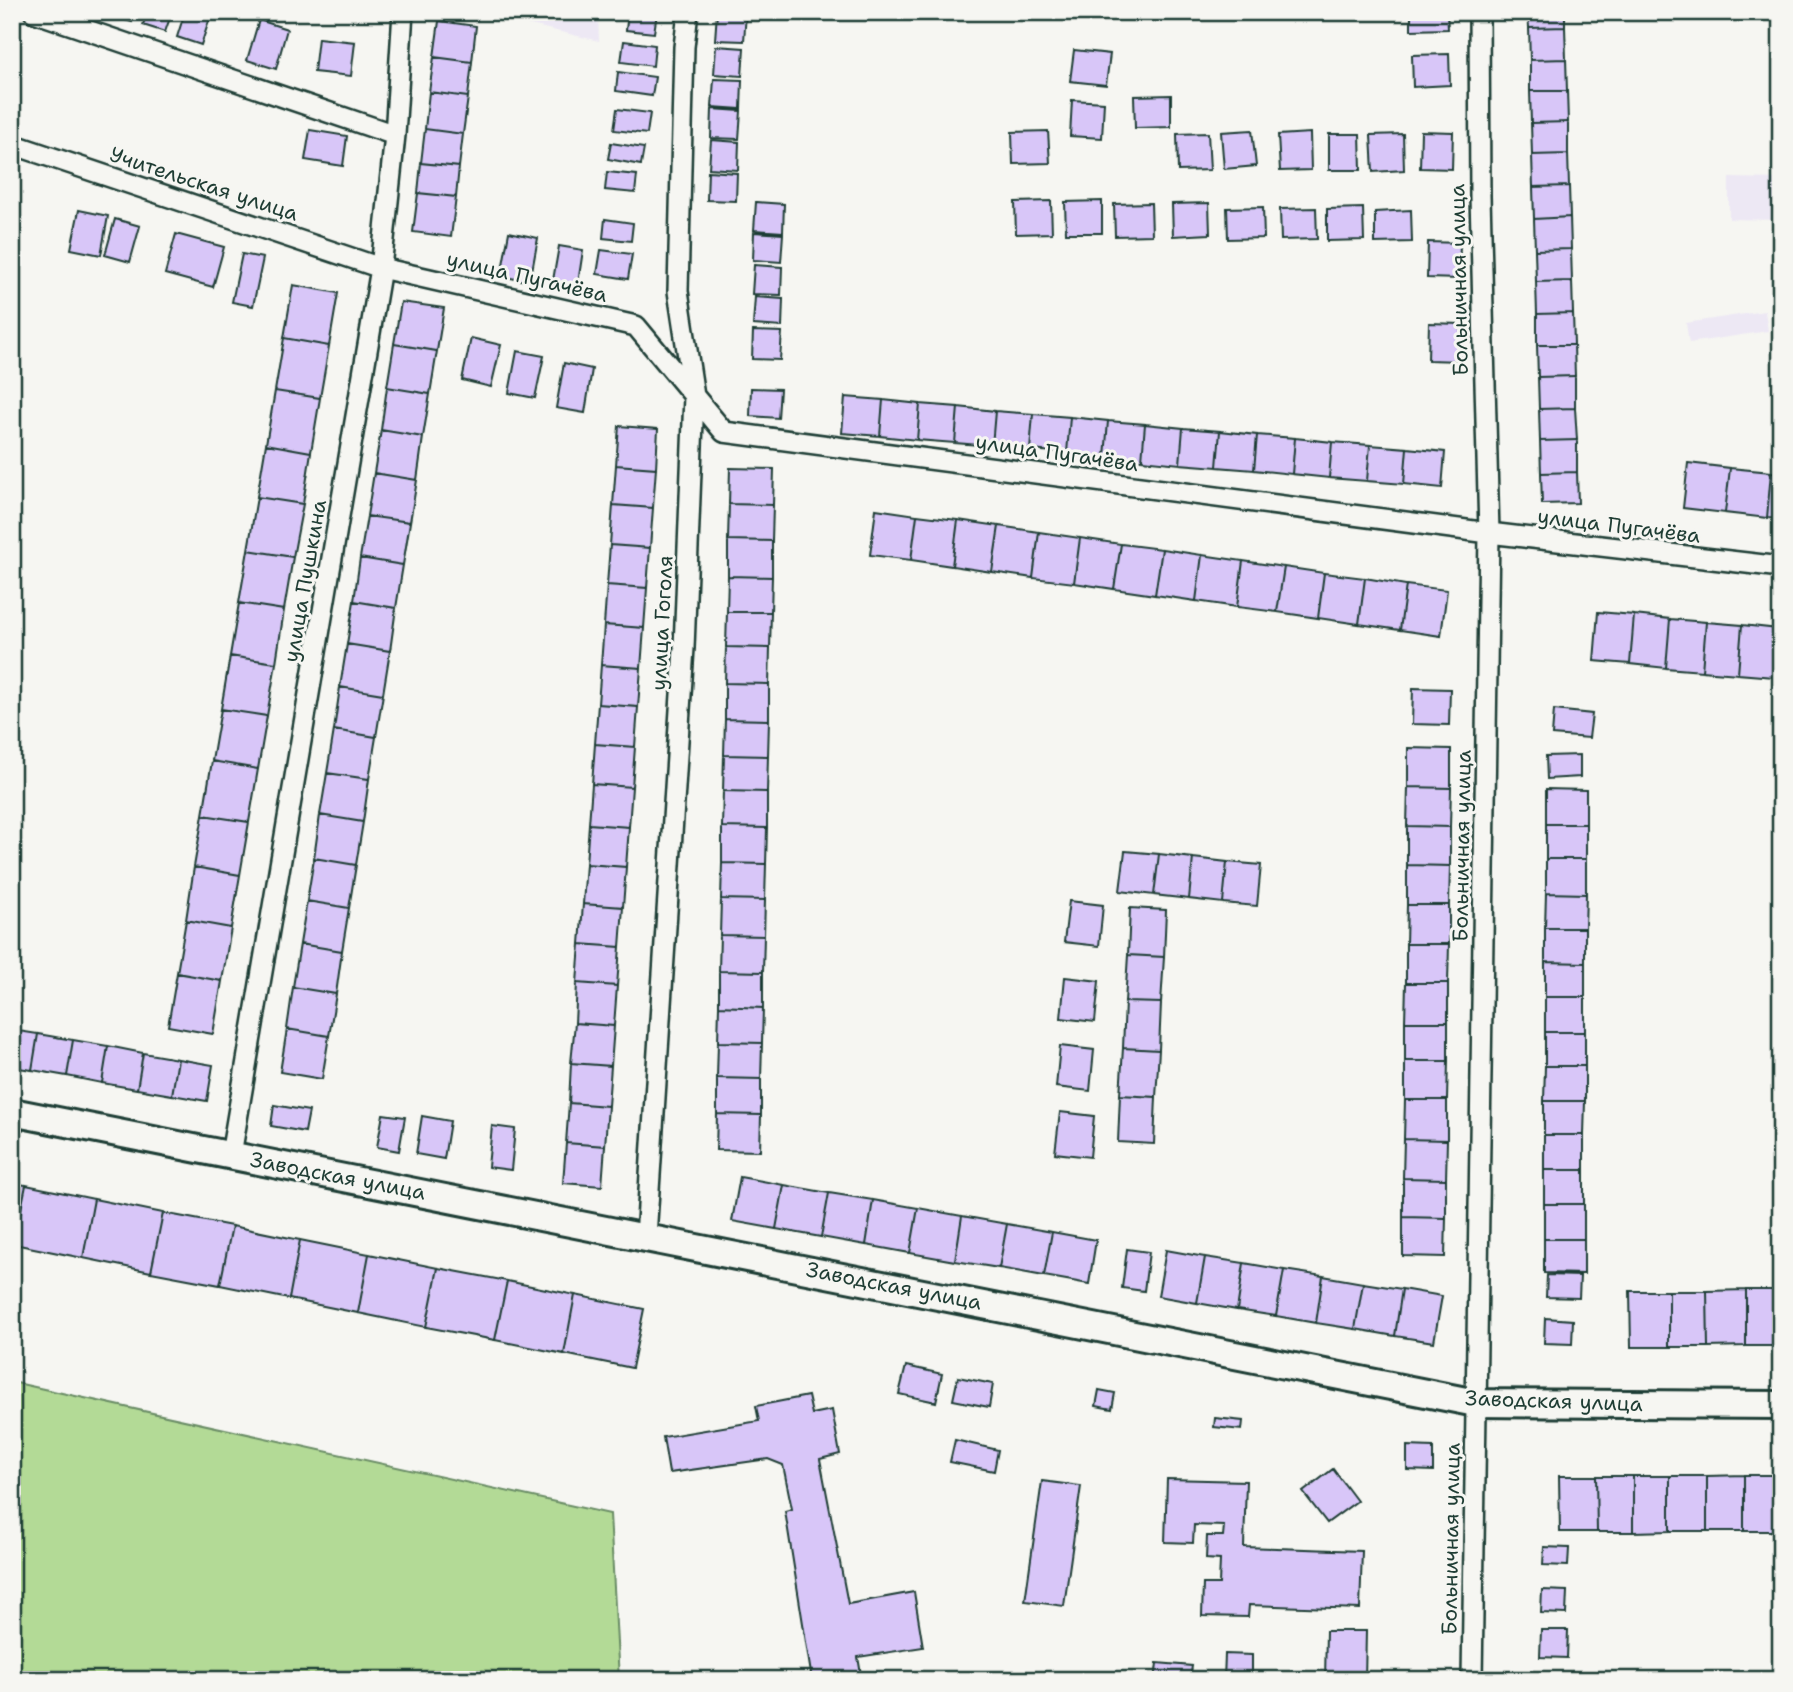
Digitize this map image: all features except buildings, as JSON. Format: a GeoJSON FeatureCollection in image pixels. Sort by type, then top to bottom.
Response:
{"type":"FeatureCollection","features":[{"type":"Feature","properties":{"kind":"street"},"geometry":{"type":"LineString","coordinates":[[34,12],[395,135]]}},
{"type":"Feature","properties":{"kind":"street","name":"улица Пушкина"},"geometry":{"type":"LineString","coordinates":[[231,1155],[381,268],[395,135],[403,12]]}},
{"type":"Feature","properties":{"kind":"street","name":"улица Гоголя"},"geometry":{"type":"LineString","coordinates":[[646,1237],[684,648],[694,396],[678,292],[684,47],[688,12]]}},
{"type":"Feature","properties":{"kind":"street","name":"Больничная улица"},"geometry":{"type":"LineString","coordinates":[[1472,1680],[1489,533],[1479,196],[1479,12]]}},
{"type":"Feature","properties":{"kind":"street","name":"Учительская улица"},"geometry":{"type":"LineString","coordinates":[[12,144],[381,268]]}},
{"type":"Feature","properties":{"kind":"street","name":"улица Пугачёва"},"geometry":{"type":"LineString","coordinates":[[381,268],[636,326],[723,432],[1489,533],[1781,567]]}},
{"type":"Feature","properties":{"kind":"street","name":"Заводская улица"},"geometry":{"type":"LineString","coordinates":[[12,1112],[1476,1403],[1781,1405]]}},
{"type":"Feature","properties":{"kind":"shaded area"},"geometry":{"type":"Polygon","coordinates":[[[475,12],[598,12],[599,41],[475,12]]]}},
{"type":"Feature","properties":{"kind":"shaded area"},"geometry":{"type":"Polygon","coordinates":[[[1729,178],[1781,179],[1781,220],[1729,219],[1729,178]]]}},
{"type":"Feature","properties":{"kind":"shaded area"},"geometry":{"type":"Polygon","coordinates":[[[1765,311],[1768,331],[1689,343],[1686,323],[1765,311]]]}},
{"type":"Feature","properties":{"kind":"green space"},"geometry":{"type":"Polygon","coordinates":[[[12,1382],[610,1514],[619,1680],[12,1680],[12,1382]]]}}]}
